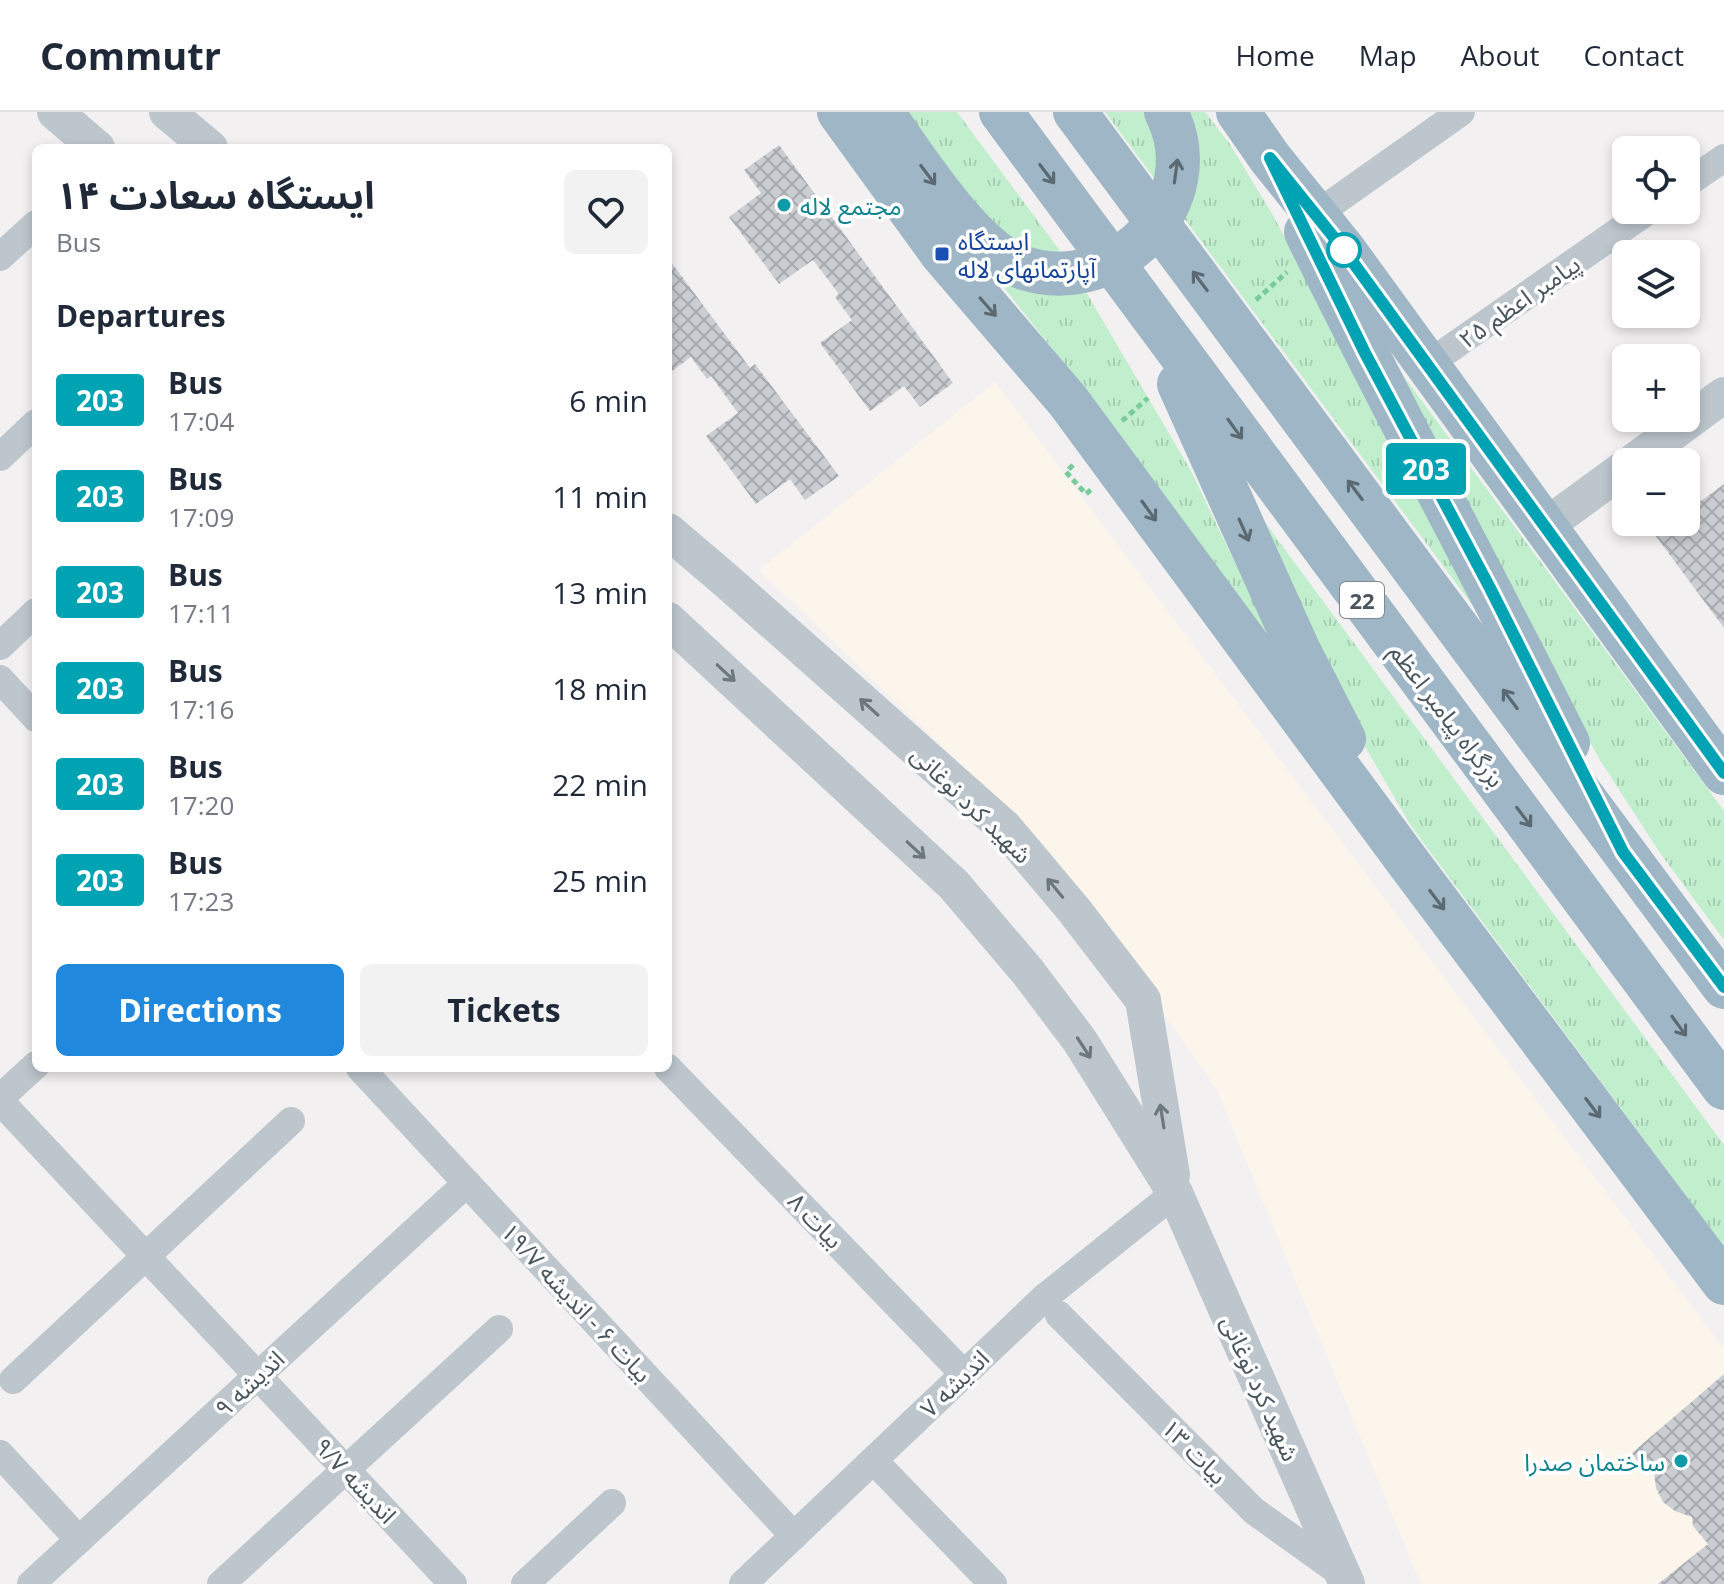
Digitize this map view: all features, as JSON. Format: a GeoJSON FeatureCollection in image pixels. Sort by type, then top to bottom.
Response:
{"type":"FeatureCollection","features":[{"type":"Feature","properties":{"kind":"highway"},"geometry":{"type":"LineString","coordinates":[[839,112],[942,254],[1068,401],[1724,1283]]}},
{"type":"Feature","properties":{"kind":"highway"},"geometry":{"type":"LineString","coordinates":[[882,112],[965,224],[990,250],[1022,268],[1058,275],[1095,270],[1128,254],[1154,229],[1172,196],[1178,160],[1173,124],[1166,112]]}},
{"type":"Feature","properties":{"kind":"highway","name":"بزرگراه پیامبر اعظم"},"geometry":{"type":"LineString","coordinates":[[1001,112],[1724,1088]]}},
{"type":"Feature","properties":{"kind":"highway","name":"22"},"geometry":{"type":"LineString","coordinates":[[1075,112],[1724,987]]}},
{"type":"Feature","properties":{"kind":"highway"},"geometry":{"type":"LineString","coordinates":[[1238,112],[1428,364],[1724,773]]}},
{"type":"Feature","properties":{"kind":"highway"},"geometry":{"type":"LineString","coordinates":[[1270,158],[1365,353],[1490,588],[1623,852]]}},
{"type":"Feature","properties":{"kind":"highway"},"geometry":{"type":"LineString","coordinates":[[1144,305],[1298,649],[1408,862]]}},
{"type":"Feature","properties":{"kind":"street"},"geometry":{"type":"LineString","coordinates":[[55,112],[92,144]]}},
{"type":"Feature","properties":{"kind":"street"},"geometry":{"type":"LineString","coordinates":[[167,112],[205,144]]}},
{"type":"Feature","properties":{"kind":"street"},"geometry":{"type":"LineString","coordinates":[[1317,214],[1461,112]]}},
{"type":"Feature","properties":{"kind":"street"},"geometry":{"type":"LineString","coordinates":[[1700,174],[1724,158]]}},
{"type":"Feature","properties":{"kind":"street","name":"پیامبر اعظم ۲۵"},"geometry":{"type":"LineString","coordinates":[[1428,364],[1629,224]]}},
{"type":"Feature","properties":{"kind":"street"},"geometry":{"type":"LineString","coordinates":[[0,257],[32,228]]}},
{"type":"Feature","properties":{"kind":"street"},"geometry":{"type":"LineString","coordinates":[[1652,448],[1724,395]]}},
{"type":"Feature","properties":{"kind":"street"},"geometry":{"type":"LineString","coordinates":[[0,457],[32,427]]}},
{"type":"Feature","properties":{"kind":"street"},"geometry":{"type":"LineString","coordinates":[[1544,527],[1612,477]]}},
{"type":"Feature","properties":{"kind":"street","name":"شهید کرد نوغانی"},"geometry":{"type":"LineString","coordinates":[[672,534],[1005,828],[1074,910],[1143,1000],[1175,1193]]}},
{"type":"Feature","properties":{"kind":"street"},"geometry":{"type":"LineString","coordinates":[[0,646],[32,616]]}},
{"type":"Feature","properties":{"kind":"street","name":"شهید کرد نوغانی"},"geometry":{"type":"LineString","coordinates":[[672,624],[954,885],[1028,972],[1080,1041],[1175,1193],[1344,1579]]}},
{"type":"Feature","properties":{"kind":"street"},"geometry":{"type":"LineString","coordinates":[[0,679],[32,714]]}},
{"type":"Feature","properties":{"kind":"street"},"geometry":{"type":"LineString","coordinates":[[0,1100],[32,1069]]}},
{"type":"Feature","properties":{"kind":"street","name":"بیات ۶ - اندیشه ۱۹/۷"},"geometry":{"type":"LineString","coordinates":[[364,1072],[794,1536]]}},
{"type":"Feature","properties":{"kind":"street","name":"بیات ۸"},"geometry":{"type":"LineString","coordinates":[[672,1072],[963,1373]]}},
{"type":"Feature","properties":{"kind":"street","name":"اندیشه ۹/۷"},"geometry":{"type":"LineString","coordinates":[[0,1100],[453,1584]]}},
{"type":"Feature","properties":{"kind":"street"},"geometry":{"type":"LineString","coordinates":[[13,1380],[291,1121]]}},
{"type":"Feature","properties":{"kind":"street","name":"اندیشه ۹"},"geometry":{"type":"LineString","coordinates":[[31,1584],[467,1183]]}},
{"type":"Feature","properties":{"kind":"street","name":"اندیشه ۷"},"geometry":{"type":"LineString","coordinates":[[743,1584],[1044,1298],[1175,1193]]}},
{"type":"Feature","properties":{"kind":"street","name":"بیات ۱۳"},"geometry":{"type":"LineString","coordinates":[[1059,1315],[1254,1511],[1344,1579]]}},
{"type":"Feature","properties":{"kind":"street"},"geometry":{"type":"LineString","coordinates":[[221,1584],[499,1329]]}},
{"type":"Feature","properties":{"kind":"street"},"geometry":{"type":"LineString","coordinates":[[0,1454],[79,1540]]}},
{"type":"Feature","properties":{"kind":"street"},"geometry":{"type":"LineString","coordinates":[[874,1461],[993,1584]]}},
{"type":"Feature","properties":{"kind":"street"},"geometry":{"type":"LineString","coordinates":[[525,1584],[612,1503]]}},
{"type":"Feature","properties":{"kind":"path"},"geometry":{"type":"LineString","coordinates":[[1066,472],[1086,494],[1094,487],[1086,479]]}},
{"type":"Feature","properties":{"kind":"shaded area"},"geometry":{"type":"Polygon","coordinates":[[[995,382],[1724,1349],[1724,1584],[1421,1584],[1216,1088],[1047,847],[759,570],[995,382]]]}},
{"type":"Feature","properties":{"kind":"green space"},"geometry":{"type":"Polygon","coordinates":[[[866,112],[957,112],[1069,263],[1191,471],[1278,653],[1101,411],[866,112]]]}},
{"type":"Feature","properties":{"kind":"green space"},"geometry":{"type":"Polygon","coordinates":[[[1105,112],[1205,112],[1229,143],[1271,212],[1517,665],[1105,112]]]}},
{"type":"Feature","properties":{"kind":"green space"},"geometry":{"type":"Polygon","coordinates":[[[1363,321],[1724,811],[1724,940],[1658,850],[1600,760],[1395,393],[1363,321]]]}},
{"type":"Feature","properties":{"kind":"green space"},"geometry":{"type":"Polygon","coordinates":[[[1244,494],[1724,1145],[1724,1247],[1411,826],[1352,724],[1244,494]]]}},
{"type":"Feature","properties":{"kind":"building"},"geometry":{"type":"Polygon","coordinates":[[[779,145],[953,383],[920,407],[904,386],[870,411],[820,343],[852,320],[835,297],[839,294],[813,260],[779,284],[729,217],[761,193],[744,170],[779,145]]]}},
{"type":"Feature","properties":{"kind":"building"},"geometry":{"type":"Polygon","coordinates":[[[672,263],[750,368],[755,364],[839,476],[805,500],[790,479],[756,504],[706,436],[738,413],[711,376],[707,379],[691,357],[672,371],[672,263]]]}},
{"type":"Feature","properties":{"kind":"building"},"geometry":{"type":"Polygon","coordinates":[[[1724,484],[1724,628],[1656,536],[1700,536],[1700,502],[1724,484]]]}},
{"type":"Feature","properties":{"kind":"building","name":"ساختمان صدرا"},"geometry":{"type":"Polygon","coordinates":[[[1724,1374],[1724,1584],[1658,1584],[1708,1544],[1693,1526],[1692,1517],[1675,1511],[1663,1502],[1656,1488],[1654,1472],[1643,1469],[1632,1453],[1724,1374]]]}},
{"type":"Feature","properties":{"kind":"bus line","name":"203"},"geometry":{"type":"LineString","coordinates":[[1724,773],[1344,250],[1270,158],[1365,353],[1490,588],[1623,852],[1724,987]]}},
{"type":"Feature","properties":{"kind":"place","name":"مجتمع لاله"},"geometry":{"type":"Point","coordinates":[784,205]}},
{"type":"Feature","properties":{"kind":"place","name":"ایستگاه آپارتمانهای لاله"},"geometry":{"type":"Point","coordinates":[942,254]}},
{"type":"Feature","properties":{"kind":"place","name":"ساختمان صدرا"},"geometry":{"type":"Point","coordinates":[1681,1461]}}]}
